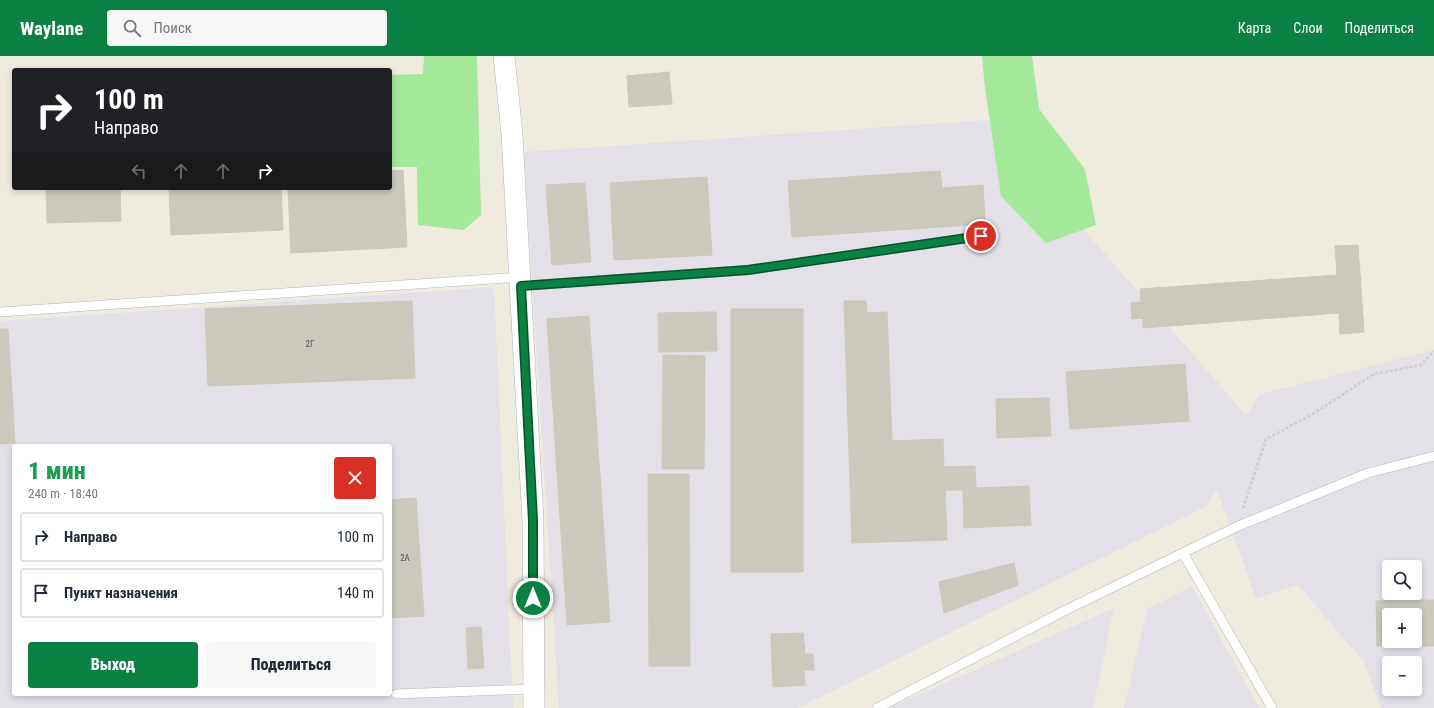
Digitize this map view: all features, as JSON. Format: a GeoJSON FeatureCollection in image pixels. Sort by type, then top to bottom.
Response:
{"type":"FeatureCollection","features":[{"type":"Feature","properties":{"kind":"street"},"geometry":{"type":"LineString","coordinates":[[504,56],[512,134],[533,521],[533,699]]}},
{"type":"Feature","properties":{"kind":"lane"},"geometry":{"type":"LineString","coordinates":[[0,312],[748,270],[981,236]]}},
{"type":"Feature","properties":{"kind":"lane"},"geometry":{"type":"LineString","coordinates":[[877,708],[1066,610],[1236,527],[1368,473],[1434,456]]}},
{"type":"Feature","properties":{"kind":"lane"},"geometry":{"type":"LineString","coordinates":[[1183,553],[1272,708]]}},
{"type":"Feature","properties":{"kind":"lane"},"geometry":{"type":"LineString","coordinates":[[396,694],[533,699]]}},
{"type":"Feature","properties":{"kind":"path"},"geometry":{"type":"LineString","coordinates":[[1236,527],[1266,439],[1313,414],[1374,374],[1421,365],[1434,351]]}},
{"type":"Feature","properties":{"kind":"shaded area"},"geometry":{"type":"Polygon","coordinates":[[[988,120],[1246,415],[1260,394],[1434,350],[1434,708],[1381,708],[1364,662],[1298,585],[1256,598],[1217,490],[1205,507],[798,708],[559,708],[524,152],[988,120]]]}},
{"type":"Feature","properties":{"kind":"shaded area"},"geometry":{"type":"Polygon","coordinates":[[[494,287],[513,708],[0,708],[0,321],[494,287]]]}},
{"type":"Feature","properties":{"kind":"shaded area"},"geometry":{"type":"Polygon","coordinates":[[[1192,586],[1259,708],[1124,708],[1147,609],[1192,586]]]}},
{"type":"Feature","properties":{"kind":"shaded area"},"geometry":{"type":"Polygon","coordinates":[[[1114,608],[1093,708],[889,708],[1114,608]]]}},
{"type":"Feature","properties":{"kind":"green space"},"geometry":{"type":"Polygon","coordinates":[[[424,56],[477,56],[481,215],[464,230],[418,225],[417,167],[392,167],[392,75],[423,74],[424,56]]]}},
{"type":"Feature","properties":{"kind":"green space"},"geometry":{"type":"Polygon","coordinates":[[[982,56],[1032,56],[1039,109],[1085,169],[1096,225],[1046,243],[1001,196],[985,88],[982,56]]]}},
{"type":"Feature","properties":{"kind":"building"},"geometry":{"type":"Polygon","coordinates":[[[669,72],[672,104],[629,107],[627,76],[669,72]]]}},
{"type":"Feature","properties":{"kind":"building"},"geometry":{"type":"Polygon","coordinates":[[[403,170],[407,247],[291,253],[288,190],[392,190],[392,171],[403,170]]]}},
{"type":"Feature","properties":{"kind":"building"},"geometry":{"type":"Polygon","coordinates":[[[940,171],[942,188],[983,185],[985,224],[792,237],[788,181],[940,171]]]}},
{"type":"Feature","properties":{"kind":"building"},"geometry":{"type":"Polygon","coordinates":[[[707,177],[712,255],[614,260],[610,183],[707,177]]]}},
{"type":"Feature","properties":{"kind":"building"},"geometry":{"type":"Polygon","coordinates":[[[585,183],[591,262],[552,265],[546,185],[585,183]]]}},
{"type":"Feature","properties":{"kind":"building"},"geometry":{"type":"Polygon","coordinates":[[[46,190],[120,190],[121,221],[47,223],[46,190]]]}},
{"type":"Feature","properties":{"kind":"building"},"geometry":{"type":"Polygon","coordinates":[[[169,190],[281,190],[283,230],[171,235],[169,190]]]}},
{"type":"Feature","properties":{"kind":"building"},"geometry":{"type":"Polygon","coordinates":[[[1358,245],[1364,332],[1340,334],[1339,313],[1143,328],[1143,318],[1132,319],[1131,303],[1141,302],[1140,289],[1337,275],[1335,246],[1358,245]]]}},
{"type":"Feature","properties":{"kind":"building"},"geometry":{"type":"Polygon","coordinates":[[[412,301],[415,378],[208,386],[205,309],[412,301]]]}},
{"type":"Feature","properties":{"kind":"building"},"geometry":{"type":"Polygon","coordinates":[[[844,301],[866,301],[867,313],[887,312],[892,441],[943,439],[944,467],[975,466],[976,488],[1029,486],[1031,525],[964,528],[963,490],[945,490],[947,540],[852,543],[844,301]]]}},
{"type":"Feature","properties":{"kind":"building"},"geometry":{"type":"Polygon","coordinates":[[[731,309],[803,309],[803,572],[731,572],[731,309]]]}},
{"type":"Feature","properties":{"kind":"building"},"geometry":{"type":"Polygon","coordinates":[[[716,312],[717,351],[659,352],[658,313],[716,312]]]}},
{"type":"Feature","properties":{"kind":"building"},"geometry":{"type":"Polygon","coordinates":[[[589,316],[610,622],[567,625],[547,319],[589,316]]]}},
{"type":"Feature","properties":{"kind":"building"},"geometry":{"type":"Polygon","coordinates":[[[0,329],[8,329],[15,443],[0,444],[0,329]]]}},
{"type":"Feature","properties":{"kind":"building"},"geometry":{"type":"Polygon","coordinates":[[[663,355],[705,356],[704,469],[662,469],[663,355]]]}},
{"type":"Feature","properties":{"kind":"building"},"geometry":{"type":"Polygon","coordinates":[[[1185,364],[1189,421],[1070,429],[1066,372],[1185,364]]]}},
{"type":"Feature","properties":{"kind":"building"},"geometry":{"type":"Polygon","coordinates":[[[1049,398],[1051,436],[997,438],[996,399],[1049,398]]]}},
{"type":"Feature","properties":{"kind":"building"},"geometry":{"type":"Polygon","coordinates":[[[648,474],[689,474],[690,666],[649,666],[648,474]]]}},
{"type":"Feature","properties":{"kind":"building"},"geometry":{"type":"Polygon","coordinates":[[[416,498],[424,616],[392,618],[392,500],[416,498]]]}},
{"type":"Feature","properties":{"kind":"building"},"geometry":{"type":"Polygon","coordinates":[[[1014,563],[1018,585],[944,613],[939,582],[1014,563]]]}},
{"type":"Feature","properties":{"kind":"building"},"geometry":{"type":"Polygon","coordinates":[[[1434,600],[1434,646],[1422,646],[1422,608],[1382,608],[1382,646],[1377,646],[1376,601],[1434,600]]]}},
{"type":"Feature","properties":{"kind":"building"},"geometry":{"type":"Polygon","coordinates":[[[481,627],[484,668],[468,669],[466,628],[481,627]]]}},
{"type":"Feature","properties":{"kind":"building"},"geometry":{"type":"Polygon","coordinates":[[[803,633],[805,654],[813,654],[814,670],[804,670],[805,685],[773,687],[771,634],[803,633]]]}},
{"type":"Feature","properties":{"kind":"route"},"geometry":{"type":"LineString","coordinates":[[533,598],[533,521],[521,286],[748,270],[981,236]]}}]}
